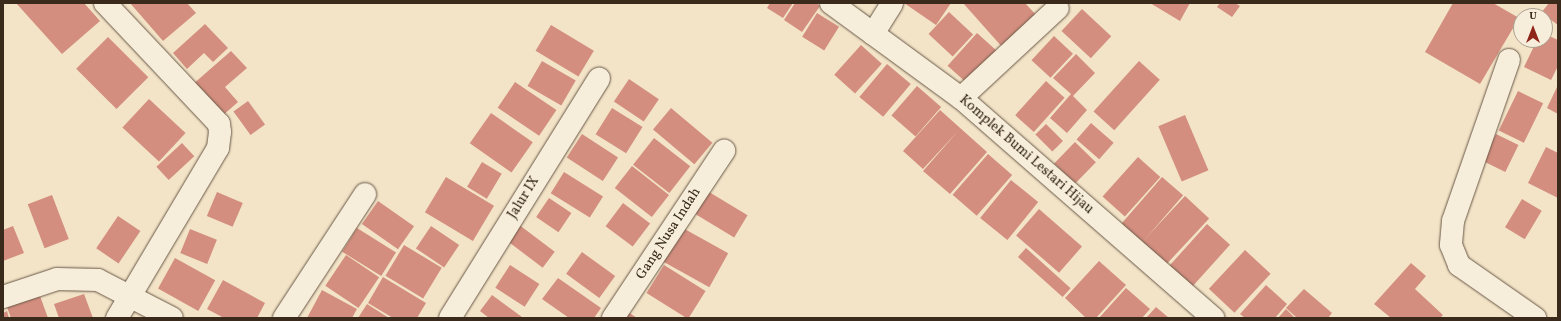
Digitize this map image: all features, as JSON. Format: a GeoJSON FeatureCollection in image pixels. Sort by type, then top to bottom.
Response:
{"type":"FeatureCollection","features":[{"type":"Feature","properties":{"kind":"street"},"geometry":{"type":"LineString","coordinates":[[105,3],[218,124],[220,132],[218,148],[132,296],[117,318]]}},
{"type":"Feature","properties":{"kind":"street","name":"Komplek Bumi Lestari Hijau"},"geometry":{"type":"LineString","coordinates":[[831,3],[961,98],[1213,318]]}},
{"type":"Feature","properties":{"kind":"street"},"geometry":{"type":"LineString","coordinates":[[874,34],[892,3]]}},
{"type":"Feature","properties":{"kind":"street"},"geometry":{"type":"LineString","coordinates":[[961,98],[1058,8]]}},
{"type":"Feature","properties":{"kind":"street"},"geometry":{"type":"LineString","coordinates":[[1509,60],[1453,221],[1451,245],[1459,265],[1535,318]]}},
{"type":"Feature","properties":{"kind":"street","name":"Jalur IX"},"geometry":{"type":"LineString","coordinates":[[450,318],[599,79]]}},
{"type":"Feature","properties":{"kind":"street","name":"Gang Nusa Indah"},"geometry":{"type":"LineString","coordinates":[[613,318],[724,150]]}},
{"type":"Feature","properties":{"kind":"street"},"geometry":{"type":"LineString","coordinates":[[284,318],[365,194]]}},
{"type":"Feature","properties":{"kind":"street"},"geometry":{"type":"LineString","coordinates":[[3,297],[57,279],[98,280],[132,296],[172,318]]}},
{"type":"Feature","properties":{"kind":"building"},"geometry":{"type":"Polygon","coordinates":[[[16,3],[84,3],[100,21],[62,54],[16,3]]]}},
{"type":"Feature","properties":{"kind":"building"},"geometry":{"type":"Polygon","coordinates":[[[130,3],[187,3],[196,13],[163,41],[130,3]]]}},
{"type":"Feature","properties":{"kind":"building"},"geometry":{"type":"Polygon","coordinates":[[[770,3],[793,3],[783,18],[767,8],[770,3]]]}},
{"type":"Feature","properties":{"kind":"building"},"geometry":{"type":"Polygon","coordinates":[[[795,3],[816,3],[820,6],[802,32],[784,20],[795,3]]]}},
{"type":"Feature","properties":{"kind":"building"},"geometry":{"type":"Polygon","coordinates":[[[904,3],[951,3],[936,25],[904,3]]]}},
{"type":"Feature","properties":{"kind":"building"},"geometry":{"type":"Polygon","coordinates":[[[963,3],[1025,3],[1037,16],[1003,48],[963,3]]]}},
{"type":"Feature","properties":{"kind":"building"},"geometry":{"type":"Polygon","coordinates":[[[1150,3],[1190,3],[1180,21],[1150,3]]]}},
{"type":"Feature","properties":{"kind":"building"},"geometry":{"type":"Polygon","coordinates":[[[1220,3],[1235,3],[1240,6],[1232,17],[1217,7],[1220,3]]]}},
{"type":"Feature","properties":{"kind":"building"},"geometry":{"type":"Polygon","coordinates":[[[1453,3],[1493,3],[1513,15],[1513,28],[1480,84],[1425,52],[1453,3]]]}},
{"type":"Feature","properties":{"kind":"building"},"geometry":{"type":"Polygon","coordinates":[[[1549,3],[1558,3],[1558,25],[1553,21],[1553,8],[1545,8],[1549,3]]]}},
{"type":"Feature","properties":{"kind":"building"},"geometry":{"type":"Polygon","coordinates":[[[1082,9],[1111,36],[1091,58],[1062,31],[1082,9]]]}},
{"type":"Feature","properties":{"kind":"building"},"geometry":{"type":"Polygon","coordinates":[[[949,12],[973,35],[953,56],[929,34],[949,12]]]}},
{"type":"Feature","properties":{"kind":"building"},"geometry":{"type":"Polygon","coordinates":[[[817,13],[839,27],[824,51],[802,37],[817,13]]]}},
{"type":"Feature","properties":{"kind":"building"},"geometry":{"type":"Polygon","coordinates":[[[205,24],[228,48],[213,62],[204,53],[187,69],[173,53],[205,24]]]}},
{"type":"Feature","properties":{"kind":"building"},"geometry":{"type":"Polygon","coordinates":[[[551,25],[594,51],[578,76],[536,51],[551,25]]]}},
{"type":"Feature","properties":{"kind":"building"},"geometry":{"type":"Polygon","coordinates":[[[977,33],[1000,54],[971,86],[948,66],[977,33]]]}},
{"type":"Feature","properties":{"kind":"building"},"geometry":{"type":"Polygon","coordinates":[[[1054,36],[1073,54],[1051,78],[1031,60],[1054,36]]]}},
{"type":"Feature","properties":{"kind":"building"},"geometry":{"type":"Polygon","coordinates":[[[108,37],[148,77],[116,109],[76,69],[108,37]]]}},
{"type":"Feature","properties":{"kind":"building"},"geometry":{"type":"Polygon","coordinates":[[[1553,38],[1558,40],[1558,66],[1551,80],[1524,67],[1533,48],[1553,48],[1553,38]]]}},
{"type":"Feature","properties":{"kind":"building"},"geometry":{"type":"Polygon","coordinates":[[[861,45],[882,64],[855,93],[834,75],[861,45]]]}},
{"type":"Feature","properties":{"kind":"building"},"geometry":{"type":"Polygon","coordinates":[[[231,51],[247,68],[225,87],[238,102],[221,117],[192,85],[231,51]]]}},
{"type":"Feature","properties":{"kind":"building"},"geometry":{"type":"Polygon","coordinates":[[[1076,54],[1095,73],[1073,96],[1087,110],[1067,133],[1050,118],[1071,94],[1053,78],[1076,54]]]}},
{"type":"Feature","properties":{"kind":"building"},"geometry":{"type":"Polygon","coordinates":[[[542,61],[576,80],[561,106],[528,86],[542,61]]]}},
{"type":"Feature","properties":{"kind":"building"},"geometry":{"type":"Polygon","coordinates":[[[1139,61],[1160,80],[1114,130],[1093,112],[1139,61]]]}},
{"type":"Feature","properties":{"kind":"building"},"geometry":{"type":"Polygon","coordinates":[[[887,64],[911,84],[883,117],[859,97],[887,64]]]}},
{"type":"Feature","properties":{"kind":"building"},"geometry":{"type":"Polygon","coordinates":[[[629,79],[659,99],[644,122],[614,101],[629,79]]]}},
{"type":"Feature","properties":{"kind":"building"},"geometry":{"type":"Polygon","coordinates":[[[1046,81],[1065,98],[1034,132],[1015,115],[1046,81]]]}},
{"type":"Feature","properties":{"kind":"building"},"geometry":{"type":"Polygon","coordinates":[[[515,82],[556,110],[539,136],[498,108],[515,82]]]}},
{"type":"Feature","properties":{"kind":"building"},"geometry":{"type":"Polygon","coordinates":[[[1558,85],[1558,114],[1547,108],[1558,85]]]}},
{"type":"Feature","properties":{"kind":"building"},"geometry":{"type":"Polygon","coordinates":[[[917,86],[941,107],[916,136],[891,115],[917,86]]]}},
{"type":"Feature","properties":{"kind":"building"},"geometry":{"type":"Polygon","coordinates":[[[1518,91],[1543,103],[1524,143],[1499,131],[1518,91]]]}},
{"type":"Feature","properties":{"kind":"building"},"geometry":{"type":"Polygon","coordinates":[[[149,99],[186,133],[159,162],[122,128],[149,99]]]}},
{"type":"Feature","properties":{"kind":"building"},"geometry":{"type":"Polygon","coordinates":[[[248,101],[265,124],[250,135],[233,112],[248,101]]]}},
{"type":"Feature","properties":{"kind":"building"},"geometry":{"type":"Polygon","coordinates":[[[612,108],[643,127],[626,153],[596,134],[612,108]]]}},
{"type":"Feature","properties":{"kind":"building"},"geometry":{"type":"Polygon","coordinates":[[[671,108],[712,143],[694,164],[653,129],[671,108]]]}},
{"type":"Feature","properties":{"kind":"building"},"geometry":{"type":"Polygon","coordinates":[[[940,110],[987,152],[950,194],[923,171],[959,130],[923,169],[903,151],[940,110]]]}},
{"type":"Feature","properties":{"kind":"building"},"geometry":{"type":"Polygon","coordinates":[[[491,113],[533,142],[512,173],[470,143],[491,113]]]}},
{"type":"Feature","properties":{"kind":"building"},"geometry":{"type":"Polygon","coordinates":[[[1185,115],[1208,170],[1182,182],[1158,126],[1185,115]]]}},
{"type":"Feature","properties":{"kind":"building"},"geometry":{"type":"Polygon","coordinates":[[[1091,123],[1114,143],[1099,159],[1077,140],[1091,123]]]}},
{"type":"Feature","properties":{"kind":"building"},"geometry":{"type":"Polygon","coordinates":[[[1046,124],[1063,141],[1052,152],[1035,135],[1046,124]]]}},
{"type":"Feature","properties":{"kind":"building"},"geometry":{"type":"Polygon","coordinates":[[[582,134],[618,157],[603,181],[567,157],[582,134]]]}},
{"type":"Feature","properties":{"kind":"building"},"geometry":{"type":"Polygon","coordinates":[[[1496,134],[1518,145],[1505,172],[1483,161],[1496,134]]]}},
{"type":"Feature","properties":{"kind":"building"},"geometry":{"type":"Polygon","coordinates":[[[654,138],[690,166],[669,193],[633,165],[654,138]]]}},
{"type":"Feature","properties":{"kind":"building"},"geometry":{"type":"Polygon","coordinates":[[[1075,142],[1096,162],[1075,184],[1054,164],[1075,142]]]}},
{"type":"Feature","properties":{"kind":"building"},"geometry":{"type":"Polygon","coordinates":[[[182,143],[194,156],[169,180],[156,167],[182,143]]]}},
{"type":"Feature","properties":{"kind":"building"},"geometry":{"type":"Polygon","coordinates":[[[1546,147],[1558,153],[1558,198],[1528,183],[1546,147]]]}},
{"type":"Feature","properties":{"kind":"building"},"geometry":{"type":"Polygon","coordinates":[[[988,154],[1012,175],[977,216],[953,195],[988,154]]]}},
{"type":"Feature","properties":{"kind":"building"},"geometry":{"type":"Polygon","coordinates":[[[1138,157],[1160,177],[1125,216],[1103,196],[1138,157]]]}},
{"type":"Feature","properties":{"kind":"building"},"geometry":{"type":"Polygon","coordinates":[[[482,162],[502,174],[487,199],[467,187],[482,162]]]}},
{"type":"Feature","properties":{"kind":"building"},"geometry":{"type":"Polygon","coordinates":[[[632,166],[669,195],[652,217],[615,188],[632,166]]]}},
{"type":"Feature","properties":{"kind":"building"},"geometry":{"type":"Polygon","coordinates":[[[564,172],[603,196],[590,218],[551,193],[564,172]]]}},
{"type":"Feature","properties":{"kind":"building"},"geometry":{"type":"Polygon","coordinates":[[[446,177],[494,206],[473,241],[425,212],[446,177]]]}},
{"type":"Feature","properties":{"kind":"building"},"geometry":{"type":"Polygon","coordinates":[[[1162,177],[1183,195],[1140,244],[1119,226],[1162,177]]]}},
{"type":"Feature","properties":{"kind":"building"},"geometry":{"type":"Polygon","coordinates":[[[1011,180],[1038,202],[1007,240],[980,218],[1011,180]]]}},
{"type":"Feature","properties":{"kind":"building"},"geometry":{"type":"Polygon","coordinates":[[[217,192],[243,203],[233,227],[207,216],[217,192]]]}},
{"type":"Feature","properties":{"kind":"building"},"geometry":{"type":"Polygon","coordinates":[[[709,192],[748,215],[734,237],[696,214],[709,192]]]}},
{"type":"Feature","properties":{"kind":"building"},"geometry":{"type":"Polygon","coordinates":[[[52,195],[69,239],[45,248],[28,204],[52,195]]]}},
{"type":"Feature","properties":{"kind":"building"},"geometry":{"type":"Polygon","coordinates":[[[1185,196],[1209,219],[1163,268],[1139,246],[1185,196]]]}},
{"type":"Feature","properties":{"kind":"building"},"geometry":{"type":"Polygon","coordinates":[[[549,198],[571,213],[559,232],[536,217],[549,198]]]}},
{"type":"Feature","properties":{"kind":"building"},"geometry":{"type":"Polygon","coordinates":[[[1522,199],[1542,211],[1525,239],[1505,227],[1522,199]]]}},
{"type":"Feature","properties":{"kind":"building"},"geometry":{"type":"Polygon","coordinates":[[[378,201],[414,226],[398,249],[362,224],[378,201]]]}},
{"type":"Feature","properties":{"kind":"building"},"geometry":{"type":"Polygon","coordinates":[[[623,203],[650,223],[633,247],[606,226],[623,203]]]}},
{"type":"Feature","properties":{"kind":"building"},"geometry":{"type":"Polygon","coordinates":[[[1039,209],[1082,246],[1059,273],[1016,235],[1039,209]]]}},
{"type":"Feature","properties":{"kind":"building"},"geometry":{"type":"Polygon","coordinates":[[[118,216],[140,231],[119,263],[96,248],[118,216]]]}},
{"type":"Feature","properties":{"kind":"building"},"geometry":{"type":"Polygon","coordinates":[[[518,224],[555,252],[543,268],[506,240],[518,224]]]}},
{"type":"Feature","properties":{"kind":"building"},"geometry":{"type":"Polygon","coordinates":[[[1207,224],[1230,245],[1188,292],[1165,271],[1207,224]]]}},
{"type":"Feature","properties":{"kind":"building"},"geometry":{"type":"Polygon","coordinates":[[[13,226],[24,253],[3,261],[3,230],[13,226]]]}},
{"type":"Feature","properties":{"kind":"building"},"geometry":{"type":"Polygon","coordinates":[[[431,226],[459,245],[444,267],[416,248],[431,226]]]}},
{"type":"Feature","properties":{"kind":"building"},"geometry":{"type":"Polygon","coordinates":[[[681,227],[728,253],[709,287],[662,261],[681,227]]]}},
{"type":"Feature","properties":{"kind":"building"},"geometry":{"type":"Polygon","coordinates":[[[357,228],[396,252],[381,276],[342,252],[357,228]]]}},
{"type":"Feature","properties":{"kind":"building"},"geometry":{"type":"Polygon","coordinates":[[[190,229],[217,240],[207,264],[180,253],[190,229]]]}},
{"type":"Feature","properties":{"kind":"building"},"geometry":{"type":"Polygon","coordinates":[[[404,245],[442,268],[423,299],[385,276],[404,245]]]}},
{"type":"Feature","properties":{"kind":"building"},"geometry":{"type":"Polygon","coordinates":[[[1026,248],[1071,288],[1063,297],[1018,257],[1026,248]]]}},
{"type":"Feature","properties":{"kind":"building"},"geometry":{"type":"Polygon","coordinates":[[[1245,250],[1271,274],[1234,313],[1209,289],[1245,250]]]}},
{"type":"Feature","properties":{"kind":"building"},"geometry":{"type":"Polygon","coordinates":[[[582,252],[615,276],[599,298],[566,274],[582,252]]]}},
{"type":"Feature","properties":{"kind":"building"},"geometry":{"type":"Polygon","coordinates":[[[346,255],[379,277],[358,308],[325,286],[346,255]]]}},
{"type":"Feature","properties":{"kind":"building"},"geometry":{"type":"Polygon","coordinates":[[[175,258],[215,280],[198,311],[158,289],[175,258]]]}},
{"type":"Feature","properties":{"kind":"building"},"geometry":{"type":"Polygon","coordinates":[[[1099,261],[1126,285],[1096,318],[1086,318],[1065,298],[1099,261]]]}},
{"type":"Feature","properties":{"kind":"building"},"geometry":{"type":"Polygon","coordinates":[[[1411,263],[1426,276],[1415,289],[1443,315],[1440,318],[1391,318],[1374,304],[1411,263]]]}},
{"type":"Feature","properties":{"kind":"building"},"geometry":{"type":"Polygon","coordinates":[[[510,265],[539,284],[525,307],[495,288],[510,265]]]}},
{"type":"Feature","properties":{"kind":"building"},"geometry":{"type":"Polygon","coordinates":[[[664,265],[706,291],[689,318],[647,293],[664,265]]]}},
{"type":"Feature","properties":{"kind":"building"},"geometry":{"type":"Polygon","coordinates":[[[383,277],[426,303],[417,318],[393,318],[368,303],[383,277]]]}},
{"type":"Feature","properties":{"kind":"building"},"geometry":{"type":"Polygon","coordinates":[[[558,278],[601,308],[594,318],[569,318],[542,299],[558,278]]]}},
{"type":"Feature","properties":{"kind":"building"},"geometry":{"type":"Polygon","coordinates":[[[223,280],[265,303],[257,318],[224,318],[207,309],[223,280]]]}},
{"type":"Feature","properties":{"kind":"building"},"geometry":{"type":"Polygon","coordinates":[[[1266,285],[1287,304],[1275,318],[1245,318],[1240,314],[1266,285]]]}},
{"type":"Feature","properties":{"kind":"building"},"geometry":{"type":"Polygon","coordinates":[[[1126,288],[1150,309],[1142,318],[1099,318],[1126,288]]]}},
{"type":"Feature","properties":{"kind":"building"},"geometry":{"type":"Polygon","coordinates":[[[1304,289],[1332,313],[1328,318],[1297,318],[1286,308],[1304,289]]]}},
{"type":"Feature","properties":{"kind":"building"},"geometry":{"type":"Polygon","coordinates":[[[322,290],[357,309],[352,318],[307,318],[322,290]]]}},
{"type":"Feature","properties":{"kind":"building"},"geometry":{"type":"Polygon","coordinates":[[[84,294],[93,318],[59,318],[54,304],[84,294]]]}},
{"type":"Feature","properties":{"kind":"building"},"geometry":{"type":"Polygon","coordinates":[[[492,295],[522,317],[489,318],[480,311],[492,295]]]}},
{"type":"Feature","properties":{"kind":"building"},"geometry":{"type":"Polygon","coordinates":[[[40,296],[48,318],[11,318],[7,307],[40,296]]]}},
{"type":"Feature","properties":{"kind":"building"},"geometry":{"type":"Polygon","coordinates":[[[367,304],[389,318],[358,318],[367,304]]]}},
{"type":"Feature","properties":{"kind":"building"},"geometry":{"type":"Polygon","coordinates":[[[1156,307],[1169,318],[1146,318],[1156,307]]]}},
{"type":"Feature","properties":{"kind":"building"},"geometry":{"type":"Polygon","coordinates":[[[1286,309],[1295,318],[1278,318],[1286,309]]]}},
{"type":"Feature","properties":{"kind":"building"},"geometry":{"type":"Polygon","coordinates":[[[7,311],[9,318],[3,318],[3,313],[7,311]]]}},
{"type":"Feature","properties":{"kind":"building"},"geometry":{"type":"Polygon","coordinates":[[[628,312],[637,318],[624,318],[628,312]]]}}]}
